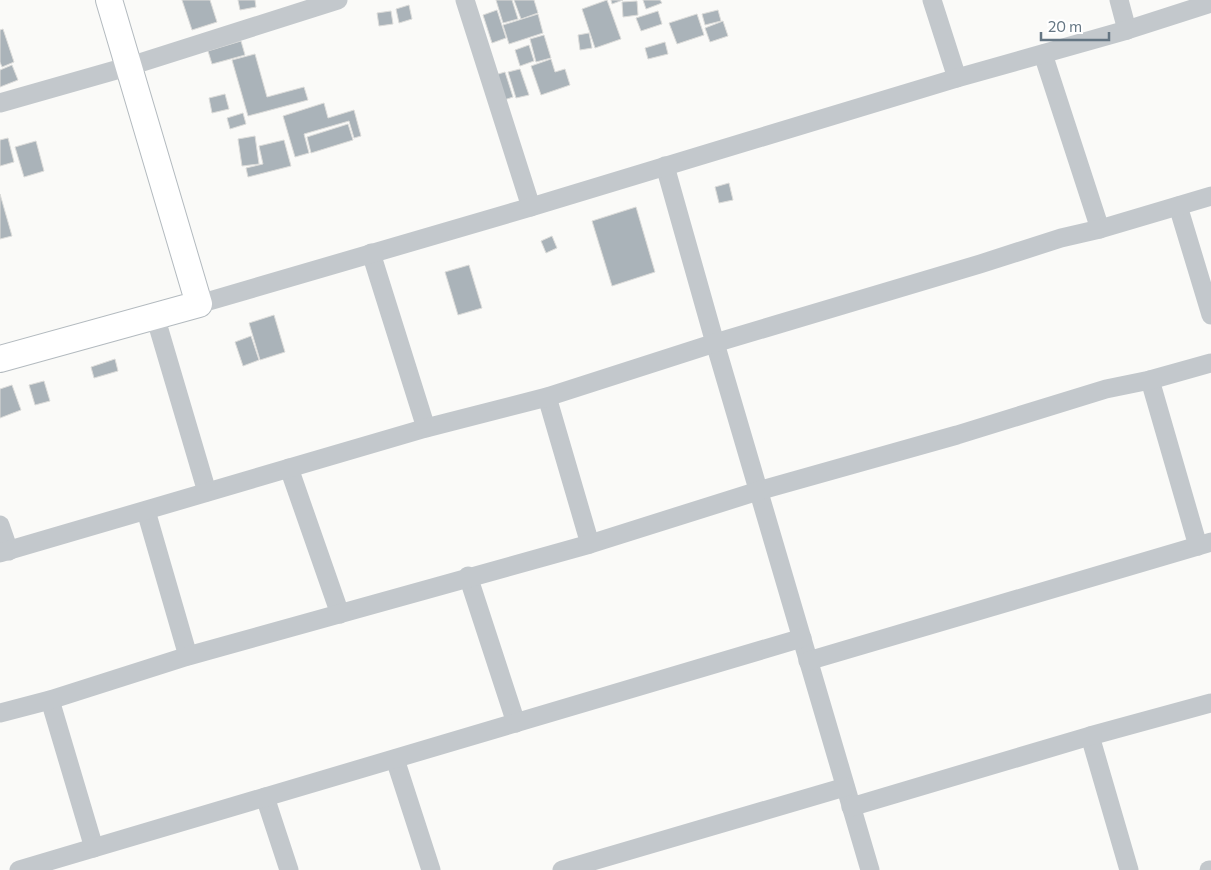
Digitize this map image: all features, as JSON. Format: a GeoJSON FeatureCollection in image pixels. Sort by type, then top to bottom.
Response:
{"type":"FeatureCollection","features":[{"type":"Feature","properties":{"kind":"street"},"geometry":{"type":"LineString","coordinates":[[109,0],[199,304]]}},
{"type":"Feature","properties":{"kind":"street"},"geometry":{"type":"LineString","coordinates":[[0,103],[130,66],[338,0]]}},
{"type":"Feature","properties":{"kind":"street"},"geometry":{"type":"LineString","coordinates":[[465,0],[531,206]]}},
{"type":"Feature","properties":{"kind":"street"},"geometry":{"type":"LineString","coordinates":[[932,0],[957,78]]}},
{"type":"Feature","properties":{"kind":"street"},"geometry":{"type":"LineString","coordinates":[[1119,0],[1128,30]]}},
{"type":"Feature","properties":{"kind":"street"},"geometry":{"type":"LineString","coordinates":[[0,359],[199,304],[957,78],[1128,30],[1211,3]]}},
{"type":"Feature","properties":{"kind":"street"},"geometry":{"type":"LineString","coordinates":[[1044,54],[1100,229]]}},
{"type":"Feature","properties":{"kind":"street"},"geometry":{"type":"LineString","coordinates":[[665,166],[714,343],[870,870]]}},
{"type":"Feature","properties":{"kind":"street"},"geometry":{"type":"LineString","coordinates":[[0,525],[4,552],[426,428],[547,397],[714,343],[971,267],[1061,238],[1100,229],[1211,196]]}},
{"type":"Feature","properties":{"kind":"street"},"geometry":{"type":"LineString","coordinates":[[1178,206],[1211,315]]}},
{"type":"Feature","properties":{"kind":"street"},"geometry":{"type":"LineString","coordinates":[[371,253],[426,428]]}},
{"type":"Feature","properties":{"kind":"street"},"geometry":{"type":"LineString","coordinates":[[155,316],[207,492]]}},
{"type":"Feature","properties":{"kind":"street"},"geometry":{"type":"LineString","coordinates":[[0,713],[50,700],[188,656],[468,576],[590,544],[758,491],[957,435],[1106,389],[1150,380],[1211,363]]}},
{"type":"Feature","properties":{"kind":"street"},"geometry":{"type":"LineString","coordinates":[[808,661],[1205,544],[1150,380]]}},
{"type":"Feature","properties":{"kind":"street"},"geometry":{"type":"LineString","coordinates":[[547,397],[590,544]]}},
{"type":"Feature","properties":{"kind":"street"},"geometry":{"type":"LineString","coordinates":[[289,468],[340,614]]}},
{"type":"Feature","properties":{"kind":"street"},"geometry":{"type":"LineString","coordinates":[[146,511],[188,656]]}},
{"type":"Feature","properties":{"kind":"street"},"geometry":{"type":"LineString","coordinates":[[468,576],[516,723]]}},
{"type":"Feature","properties":{"kind":"street"},"geometry":{"type":"LineString","coordinates":[[19,870],[40,867],[94,848],[802,638]]}},
{"type":"Feature","properties":{"kind":"street"},"geometry":{"type":"LineString","coordinates":[[50,700],[94,848]]}},
{"type":"Feature","properties":{"kind":"street"},"geometry":{"type":"LineString","coordinates":[[851,807],[1090,736],[1211,703]]}},
{"type":"Feature","properties":{"kind":"street"},"geometry":{"type":"LineString","coordinates":[[1090,736],[1129,870]]}},
{"type":"Feature","properties":{"kind":"street"},"geometry":{"type":"LineString","coordinates":[[395,759],[431,870]]}},
{"type":"Feature","properties":{"kind":"street"},"geometry":{"type":"LineString","coordinates":[[562,870],[846,787]]}},
{"type":"Feature","properties":{"kind":"street"},"geometry":{"type":"LineString","coordinates":[[265,797],[289,870]]}},
{"type":"Feature","properties":{"kind":"building"},"geometry":{"type":"Polygon","coordinates":[[[182,0],[210,0],[217,22],[192,30],[182,0]]]}},
{"type":"Feature","properties":{"kind":"building"},"geometry":{"type":"Polygon","coordinates":[[[238,0],[255,0],[256,7],[240,10],[238,0]]]}},
{"type":"Feature","properties":{"kind":"building"},"geometry":{"type":"Polygon","coordinates":[[[496,0],[512,0],[518,19],[503,23],[496,0]]]}},
{"type":"Feature","properties":{"kind":"building"},"geometry":{"type":"Polygon","coordinates":[[[514,0],[534,0],[538,13],[521,19],[514,0]]]}},
{"type":"Feature","properties":{"kind":"building"},"geometry":{"type":"Polygon","coordinates":[[[607,0],[621,39],[595,48],[582,9],[607,0]]]}},
{"type":"Feature","properties":{"kind":"building"},"geometry":{"type":"Polygon","coordinates":[[[611,0],[623,0],[612,4],[611,0]]]}},
{"type":"Feature","properties":{"kind":"building"},"geometry":{"type":"Polygon","coordinates":[[[643,0],[660,0],[662,3],[646,9],[643,0]]]}},
{"type":"Feature","properties":{"kind":"building"},"geometry":{"type":"Polygon","coordinates":[[[637,1],[638,15],[623,17],[622,2],[637,1]]]}},
{"type":"Feature","properties":{"kind":"building"},"geometry":{"type":"Polygon","coordinates":[[[409,5],[412,19],[399,23],[396,9],[409,5]]]}},
{"type":"Feature","properties":{"kind":"building"},"geometry":{"type":"Polygon","coordinates":[[[497,10],[506,38],[492,43],[483,15],[497,10]]]}},
{"type":"Feature","properties":{"kind":"building"},"geometry":{"type":"Polygon","coordinates":[[[718,10],[721,21],[705,25],[702,14],[718,10]]]}},
{"type":"Feature","properties":{"kind":"building"},"geometry":{"type":"Polygon","coordinates":[[[391,11],[393,24],[379,26],[377,13],[391,11]]]}},
{"type":"Feature","properties":{"kind":"building"},"geometry":{"type":"Polygon","coordinates":[[[658,11],[662,24],[641,31],[636,18],[658,11]]]}},
{"type":"Feature","properties":{"kind":"building"},"geometry":{"type":"Polygon","coordinates":[[[538,14],[543,33],[509,44],[503,25],[538,14]]]}},
{"type":"Feature","properties":{"kind":"building"},"geometry":{"type":"Polygon","coordinates":[[[697,14],[704,35],[677,44],[669,23],[697,14]]]}},
{"type":"Feature","properties":{"kind":"building"},"geometry":{"type":"Polygon","coordinates":[[[723,21],[728,36],[710,42],[705,28],[723,21]]]}},
{"type":"Feature","properties":{"kind":"building"},"geometry":{"type":"Polygon","coordinates":[[[3,29],[14,62],[2,67],[0,62],[0,30],[3,29]]]}},
{"type":"Feature","properties":{"kind":"building"},"geometry":{"type":"Polygon","coordinates":[[[589,33],[592,48],[580,50],[578,35],[589,33]]]}},
{"type":"Feature","properties":{"kind":"building"},"geometry":{"type":"Polygon","coordinates":[[[544,35],[551,58],[536,62],[530,39],[544,35]]]}},
{"type":"Feature","properties":{"kind":"building"},"geometry":{"type":"Polygon","coordinates":[[[241,41],[245,55],[212,64],[208,51],[241,41]]]}},
{"type":"Feature","properties":{"kind":"building"},"geometry":{"type":"Polygon","coordinates":[[[665,42],[668,54],[648,59],[645,48],[665,42]]]}},
{"type":"Feature","properties":{"kind":"building"},"geometry":{"type":"Polygon","coordinates":[[[529,45],[534,61],[520,66],[515,50],[529,45]]]}},
{"type":"Feature","properties":{"kind":"building"},"geometry":{"type":"Polygon","coordinates":[[[255,54],[267,97],[304,87],[308,100],[248,116],[232,60],[255,54]]]}},
{"type":"Feature","properties":{"kind":"building"},"geometry":{"type":"Polygon","coordinates":[[[551,59],[555,72],[565,69],[570,85],[541,95],[531,66],[551,59]]]}},
{"type":"Feature","properties":{"kind":"building"},"geometry":{"type":"Polygon","coordinates":[[[12,65],[18,80],[0,87],[0,70],[12,65]]]}},
{"type":"Feature","properties":{"kind":"building"},"geometry":{"type":"Polygon","coordinates":[[[520,69],[529,95],[516,98],[508,72],[520,69]]]}},
{"type":"Feature","properties":{"kind":"building"},"geometry":{"type":"Polygon","coordinates":[[[505,72],[513,97],[504,100],[495,75],[505,72]]]}},
{"type":"Feature","properties":{"kind":"building"},"geometry":{"type":"Polygon","coordinates":[[[225,94],[229,109],[212,113],[209,98],[225,94]]]}},
{"type":"Feature","properties":{"kind":"building"},"geometry":{"type":"Polygon","coordinates":[[[324,103],[328,118],[354,110],[361,136],[354,138],[349,121],[304,134],[309,153],[295,157],[283,116],[324,103]]]}},
{"type":"Feature","properties":{"kind":"building"},"geometry":{"type":"Polygon","coordinates":[[[243,113],[246,124],[230,129],[227,118],[243,113]]]}},
{"type":"Feature","properties":{"kind":"building"},"geometry":{"type":"Polygon","coordinates":[[[348,124],[353,140],[311,153],[307,137],[348,124]]]}},
{"type":"Feature","properties":{"kind":"building"},"geometry":{"type":"Polygon","coordinates":[[[255,136],[259,164],[242,166],[238,139],[255,136]]]}},
{"type":"Feature","properties":{"kind":"building"},"geometry":{"type":"Polygon","coordinates":[[[8,138],[14,162],[0,166],[0,140],[8,138]]]}},
{"type":"Feature","properties":{"kind":"building"},"geometry":{"type":"Polygon","coordinates":[[[284,140],[291,166],[248,177],[246,168],[263,164],[259,146],[284,140]]]}},
{"type":"Feature","properties":{"kind":"building"},"geometry":{"type":"Polygon","coordinates":[[[36,141],[44,171],[24,177],[15,147],[36,141]]]}},
{"type":"Feature","properties":{"kind":"building"},"geometry":{"type":"Polygon","coordinates":[[[729,183],[733,200],[719,203],[715,187],[729,183]]]}},
{"type":"Feature","properties":{"kind":"building"},"geometry":{"type":"Polygon","coordinates":[[[0,194],[12,236],[0,239],[0,194]]]}},
{"type":"Feature","properties":{"kind":"building"},"geometry":{"type":"Polygon","coordinates":[[[636,207],[655,272],[612,286],[592,221],[636,207]]]}},
{"type":"Feature","properties":{"kind":"building"},"geometry":{"type":"Polygon","coordinates":[[[552,236],[557,248],[546,253],[541,241],[552,236]]]}},
{"type":"Feature","properties":{"kind":"building"},"geometry":{"type":"Polygon","coordinates":[[[469,265],[482,308],[458,315],[445,272],[469,265]]]}},
{"type":"Feature","properties":{"kind":"building"},"geometry":{"type":"Polygon","coordinates":[[[274,315],[285,352],[260,360],[249,323],[274,315]]]}},
{"type":"Feature","properties":{"kind":"building"},"geometry":{"type":"Polygon","coordinates":[[[251,336],[259,360],[243,366],[235,342],[251,336]]]}},
{"type":"Feature","properties":{"kind":"building"},"geometry":{"type":"Polygon","coordinates":[[[115,359],[118,371],[94,378],[91,367],[115,359]]]}},
{"type":"Feature","properties":{"kind":"building"},"geometry":{"type":"Polygon","coordinates":[[[44,381],[50,401],[35,405],[29,385],[44,381]]]}},
{"type":"Feature","properties":{"kind":"building"},"geometry":{"type":"Polygon","coordinates":[[[12,385],[21,410],[0,418],[0,389],[12,385]]]}}]}
